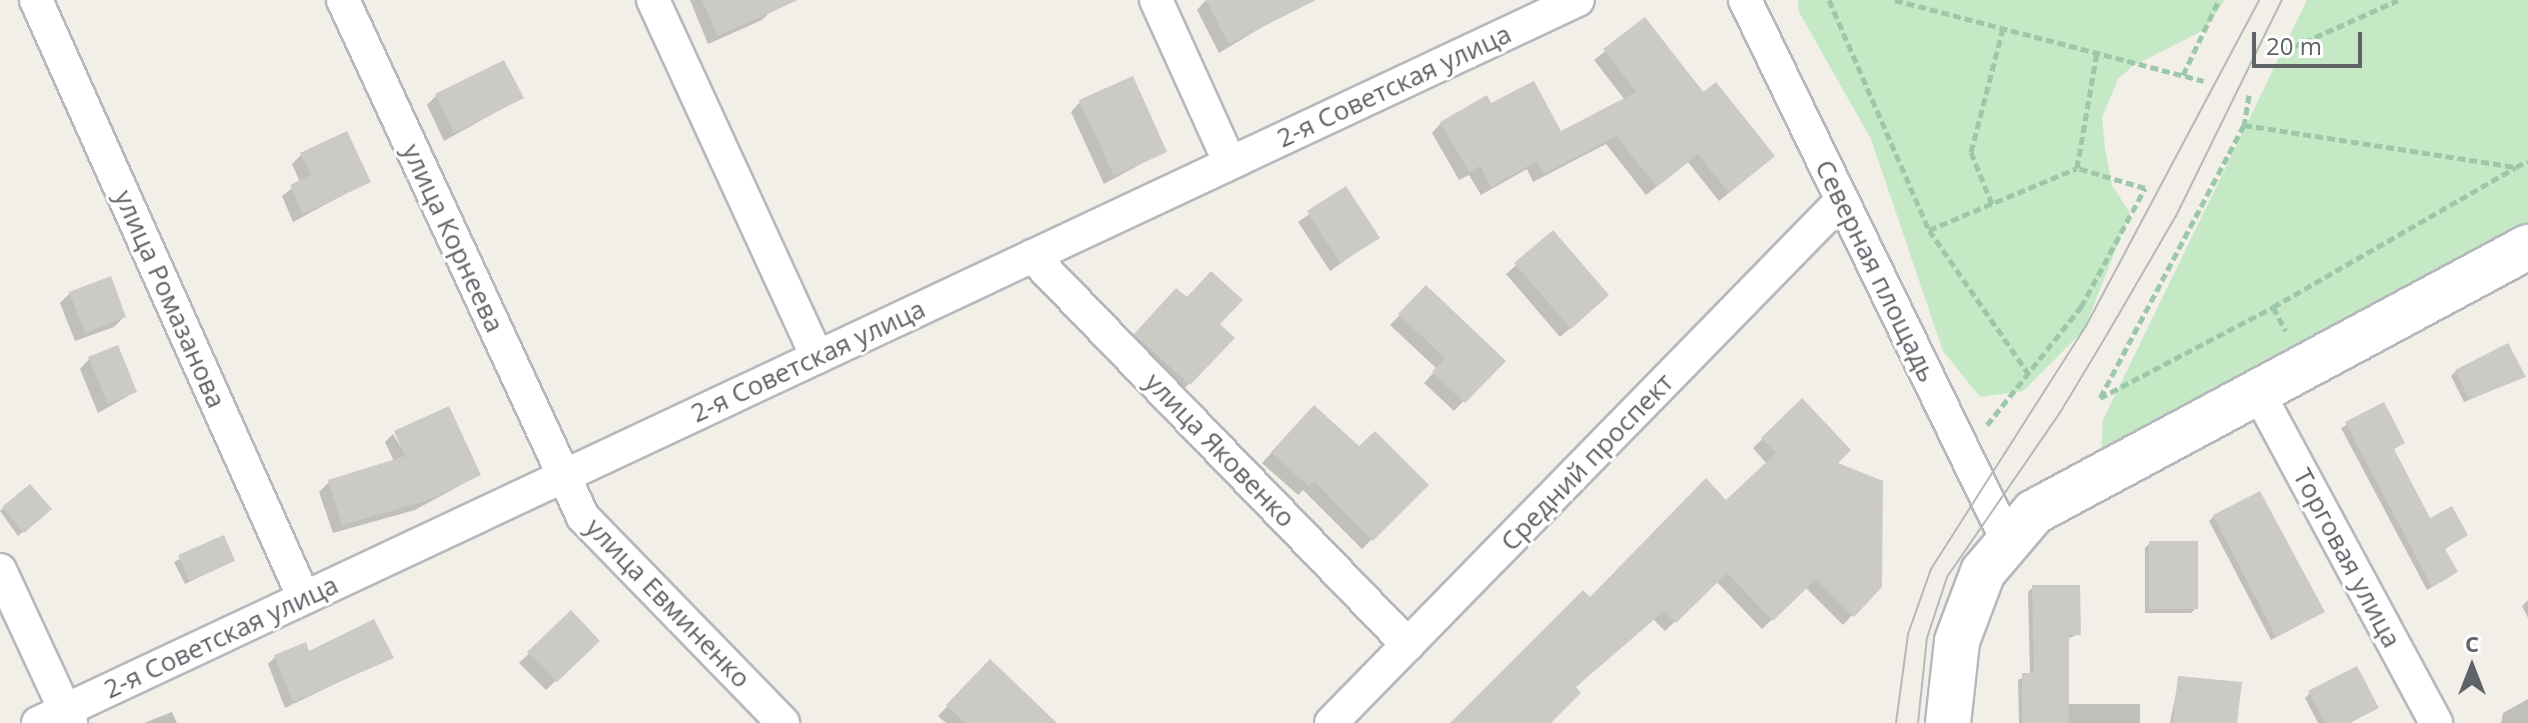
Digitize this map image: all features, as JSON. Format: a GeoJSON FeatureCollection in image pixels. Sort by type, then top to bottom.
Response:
{"type":"FeatureCollection","features":[{"type":"Feature","properties":{"kind":"main road"},"geometry":{"type":"LineString","coordinates":[[1949,712],[1957,641],[1983,572],[2034,512],[2528,247]]}},
{"type":"Feature","properties":{"kind":"street","name":"улица Ромазанова"},"geometry":{"type":"LineString","coordinates":[[36,0],[304,598]]}},
{"type":"Feature","properties":{"kind":"street","name":"улица Корнеева"},"geometry":{"type":"LineString","coordinates":[[343,0],[562,477]]}},
{"type":"Feature","properties":{"kind":"street"},"geometry":{"type":"LineString","coordinates":[[653,0],[817,357]]}},
{"type":"Feature","properties":{"kind":"street"},"geometry":{"type":"LineString","coordinates":[[1156,0],[1230,163]]}},
{"type":"Feature","properties":{"kind":"street","name":"2-я Советская улица"},"geometry":{"type":"LineString","coordinates":[[58,719],[304,598],[1578,0]]}},
{"type":"Feature","properties":{"kind":"street","name":"Северная площадь"},"geometry":{"type":"LineString","coordinates":[[1745,0],[2008,542]]}},
{"type":"Feature","properties":{"kind":"street","name":"Средний проспект"},"geometry":{"type":"LineString","coordinates":[[1331,723],[1842,200]]}},
{"type":"Feature","properties":{"kind":"street","name":"улица Яковенко"},"geometry":{"type":"LineString","coordinates":[[1032,256],[1408,645]]}},
{"type":"Feature","properties":{"kind":"street","name":"Торговая улица"},"geometry":{"type":"LineString","coordinates":[[2258,392],[2436,723]]}},
{"type":"Feature","properties":{"kind":"street","name":"улица Евминенко"},"geometry":{"type":"LineString","coordinates":[[562,477],[583,517],[783,723]]}},
{"type":"Feature","properties":{"kind":"street"},"geometry":{"type":"LineString","coordinates":[[0,570],[58,719]]}},
{"type":"Feature","properties":{"kind":"path"},"geometry":{"type":"LineString","coordinates":[[1829,0],[1929,230],[2028,373]]}},
{"type":"Feature","properties":{"kind":"path"},"geometry":{"type":"LineString","coordinates":[[1895,0],[2204,81]]}},
{"type":"Feature","properties":{"kind":"path"},"geometry":{"type":"LineString","coordinates":[[2183,75],[2219,0]]}},
{"type":"Feature","properties":{"kind":"path"},"geometry":{"type":"LineString","coordinates":[[2282,52],[2398,0]]}},
{"type":"Feature","properties":{"kind":"path"},"geometry":{"type":"LineString","coordinates":[[1992,204],[1971,152],[2003,28]]}},
{"type":"Feature","properties":{"kind":"path"},"geometry":{"type":"LineString","coordinates":[[2077,168],[2097,52]]}},
{"type":"Feature","properties":{"kind":"path"},"geometry":{"type":"LineString","coordinates":[[2249,95],[2244,125],[2100,398],[2273,307],[2528,161]]}},
{"type":"Feature","properties":{"kind":"path"},"geometry":{"type":"LineString","coordinates":[[2244,125],[2516,167]]}},
{"type":"Feature","properties":{"kind":"path"},"geometry":{"type":"LineString","coordinates":[[1929,230],[2077,168],[2145,188],[2081,307],[1965,452]]}},
{"type":"Feature","properties":{"kind":"green space"},"geometry":{"type":"Polygon","coordinates":[[[1798,0],[2225,0],[2204,30],[2133,66],[2118,79],[2102,117],[2112,185],[2130,213],[2084,330],[2023,391],[1980,397],[1943,351],[1871,139],[1799,12],[1798,0]]]}},
{"type":"Feature","properties":{"kind":"green space"},"geometry":{"type":"Polygon","coordinates":[[[2307,0],[2528,0],[2528,231],[2101,453],[2103,420],[2307,0]]]}},
{"type":"Feature","properties":{"kind":"building"},"geometry":{"type":"Polygon","coordinates":[[[702,0],[798,0],[718,36],[702,0]]]}},
{"type":"Feature","properties":{"kind":"building"},"geometry":{"type":"Polygon","coordinates":[[[1206,0],[1316,0],[1229,44],[1206,0]]]}},
{"type":"Feature","properties":{"kind":"building"},"geometry":{"type":"Polygon","coordinates":[[[1645,17],[1703,92],[1716,82],[1775,156],[1729,193],[1698,154],[1657,187],[1616,136],[1544,174],[1537,161],[1491,187],[1480,166],[1469,172],[1440,122],[1487,95],[1491,103],[1534,81],[1561,131],[1636,92],[1603,49],[1645,17]]]}},
{"type":"Feature","properties":{"kind":"building"},"geometry":{"type":"Polygon","coordinates":[[[504,60],[524,98],[454,133],[435,94],[504,60]]]}},
{"type":"Feature","properties":{"kind":"building"},"geometry":{"type":"Polygon","coordinates":[[[1133,76],[1167,152],[1114,176],[1079,100],[1133,76]]]}},
{"type":"Feature","properties":{"kind":"building"},"geometry":{"type":"Polygon","coordinates":[[[347,131],[371,182],[303,214],[290,185],[311,175],[300,153],[347,131]]]}},
{"type":"Feature","properties":{"kind":"building"},"geometry":{"type":"Polygon","coordinates":[[[1346,186],[1380,238],[1340,263],[1307,211],[1346,186]]]}},
{"type":"Feature","properties":{"kind":"building"},"geometry":{"type":"Polygon","coordinates":[[[1553,230],[1609,295],[1571,329],[1514,263],[1553,230]]]}},
{"type":"Feature","properties":{"kind":"building"},"geometry":{"type":"Polygon","coordinates":[[[1211,271],[1243,300],[1220,324],[1235,338],[1190,385],[1134,334],[1176,288],[1187,297],[1211,271]]]}},
{"type":"Feature","properties":{"kind":"building"},"geometry":{"type":"Polygon","coordinates":[[[111,276],[126,317],[85,333],[69,292],[111,276]]]}},
{"type":"Feature","properties":{"kind":"building"},"geometry":{"type":"Polygon","coordinates":[[[1426,285],[1506,361],[1465,403],[1432,372],[1445,358],[1398,314],[1426,285]]]}},
{"type":"Feature","properties":{"kind":"building"},"geometry":{"type":"Polygon","coordinates":[[[2508,343],[2526,377],[2469,399],[2455,370],[2508,343]]]}},
{"type":"Feature","properties":{"kind":"building"},"geometry":{"type":"Polygon","coordinates":[[[118,345],[137,392],[108,404],[88,357],[118,345]]]}},
{"type":"Feature","properties":{"kind":"building"},"geometry":{"type":"Polygon","coordinates":[[[1802,398],[1851,450],[1838,463],[1883,481],[1882,587],[1854,617],[1816,579],[1773,621],[1727,573],[1676,623],[1664,611],[1576,687],[1581,693],[1551,723],[1450,723],[1583,590],[1590,597],[1706,478],[1726,500],[1776,453],[1761,438],[1802,398]]]}},
{"type":"Feature","properties":{"kind":"building"},"geometry":{"type":"Polygon","coordinates":[[[2384,402],[2405,443],[2394,449],[2430,518],[2452,506],[2468,535],[2445,549],[2458,572],[2432,587],[2345,422],[2384,402]]]}},
{"type":"Feature","properties":{"kind":"building"},"geometry":{"type":"Polygon","coordinates":[[[1314,405],[1359,446],[1375,431],[1429,485],[1373,541],[1314,481],[1309,487],[1271,452],[1314,405]]]}},
{"type":"Feature","properties":{"kind":"building"},"geometry":{"type":"Polygon","coordinates":[[[449,406],[481,475],[426,501],[342,525],[328,480],[405,456],[394,431],[449,406]]]}},
{"type":"Feature","properties":{"kind":"building"},"geometry":{"type":"Polygon","coordinates":[[[30,484],[52,509],[24,533],[2,507],[30,484]]]}},
{"type":"Feature","properties":{"kind":"building"},"geometry":{"type":"Polygon","coordinates":[[[2260,491],[2325,612],[2276,637],[2213,515],[2260,491]]]}},
{"type":"Feature","properties":{"kind":"building"},"geometry":{"type":"Polygon","coordinates":[[[224,535],[235,561],[189,581],[178,555],[224,535]]]}},
{"type":"Feature","properties":{"kind":"building"},"geometry":{"type":"Polygon","coordinates":[[[2149,541],[2198,541],[2198,609],[2149,609],[2149,541]]]}},
{"type":"Feature","properties":{"kind":"building"},"geometry":{"type":"Polygon","coordinates":[[[2032,585],[2080,585],[2081,635],[2069,635],[2069,723],[2022,723],[2022,673],[2034,673],[2032,585]]]}},
{"type":"Feature","properties":{"kind":"building"},"geometry":{"type":"Polygon","coordinates":[[[571,610],[600,641],[557,682],[527,652],[571,610]]]}},
{"type":"Feature","properties":{"kind":"building"},"geometry":{"type":"Polygon","coordinates":[[[374,619],[394,658],[293,702],[274,655],[306,642],[309,651],[374,619]]]}},
{"type":"Feature","properties":{"kind":"building"},"geometry":{"type":"Polygon","coordinates":[[[990,659],[1057,723],[965,723],[946,705],[990,659]]]}},
{"type":"Feature","properties":{"kind":"building"},"geometry":{"type":"Polygon","coordinates":[[[2357,666],[2379,708],[2349,723],[2325,723],[2308,691],[2357,666]]]}},
{"type":"Feature","properties":{"kind":"building"},"geometry":{"type":"Polygon","coordinates":[[[2178,676],[2242,682],[2237,723],[2173,723],[2178,676]]]}},
{"type":"Feature","properties":{"kind":"tram line"},"geometry":{"type":"LineString","coordinates":[[1896,723],[1908,634],[1931,569],[2087,324],[2259,0]]}},
{"type":"Feature","properties":{"kind":"tram line"},"geometry":{"type":"LineString","coordinates":[[1918,723],[1927,638],[1947,577],[2061,411],[2176,216],[2282,0]]}}]}
